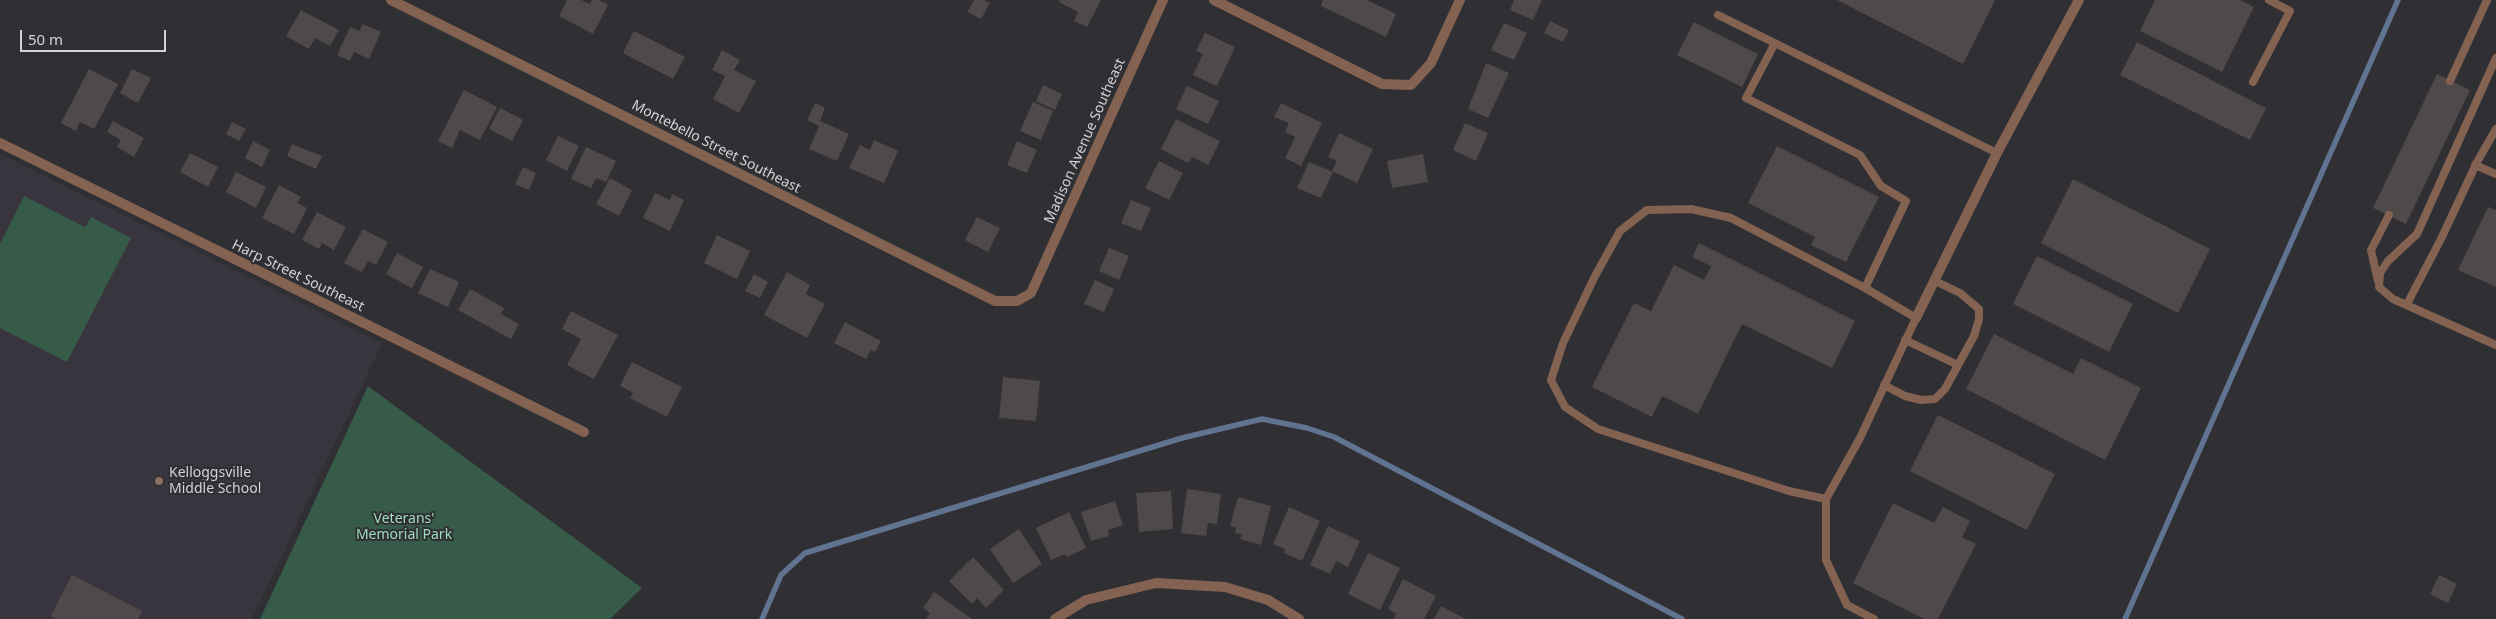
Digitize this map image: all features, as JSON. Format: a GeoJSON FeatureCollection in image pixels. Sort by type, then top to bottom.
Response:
{"type":"FeatureCollection","features":[{"type":"Feature","properties":{"kind":"street","name":"Montebello Street Southeast"},"geometry":{"type":"LineString","coordinates":[[391,0],[974,292],[995,301],[1017,301],[1031,293]]}},
{"type":"Feature","properties":{"kind":"street","name":"Madison Avenue Southeast"},"geometry":{"type":"LineString","coordinates":[[1031,293],[1163,0]]}},
{"type":"Feature","properties":{"kind":"street"},"geometry":{"type":"LineString","coordinates":[[1214,0],[1382,84],[1410,85],[1431,63],[1460,0]]}},
{"type":"Feature","properties":{"kind":"street"},"geometry":{"type":"LineString","coordinates":[[1916,318],[1997,153],[2079,0]]}},
{"type":"Feature","properties":{"kind":"street","name":"Harp Street Southeast"},"geometry":{"type":"LineString","coordinates":[[0,143],[584,432]]}},
{"type":"Feature","properties":{"kind":"street"},"geometry":{"type":"LineString","coordinates":[[1055,619],[1086,600],[1156,583],[1225,587],[1268,600],[1299,619]]}},
{"type":"Feature","properties":{"kind":"lane"},"geometry":{"type":"LineString","coordinates":[[2253,82],[2290,11],[2268,0]]}},
{"type":"Feature","properties":{"kind":"lane"},"geometry":{"type":"LineString","coordinates":[[2450,81],[2486,0]]}},
{"type":"Feature","properties":{"kind":"lane"},"geometry":{"type":"LineString","coordinates":[[1718,15],[1997,153]]}},
{"type":"Feature","properties":{"kind":"lane"},"geometry":{"type":"LineString","coordinates":[[1775,42],[1746,98],[1860,155],[1881,186],[1906,201],[1865,288]]}},
{"type":"Feature","properties":{"kind":"lane"},"geometry":{"type":"LineString","coordinates":[[2379,287],[2380,272],[2388,261],[2418,234],[2496,58]]}},
{"type":"Feature","properties":{"kind":"lane"},"geometry":{"type":"LineString","coordinates":[[2407,304],[2441,239],[2475,165],[2496,130]]}},
{"type":"Feature","properties":{"kind":"lane"},"geometry":{"type":"LineString","coordinates":[[2475,165],[2496,174]]}},
{"type":"Feature","properties":{"kind":"lane"},"geometry":{"type":"LineString","coordinates":[[1826,499],[1789,491],[1598,429],[1565,407],[1551,380],[1563,343],[1603,261],[1620,231],[1647,210],[1692,210],[1731,218],[1865,288],[1916,318],[1860,438],[1826,499],[1826,560],[1847,605],[1874,619]]}},
{"type":"Feature","properties":{"kind":"lane"},"geometry":{"type":"LineString","coordinates":[[2389,215],[2371,250],[2379,287],[2393,299],[2496,345]]}},
{"type":"Feature","properties":{"kind":"lane"},"geometry":{"type":"LineString","coordinates":[[1884,385],[1905,396],[1921,400],[1935,399],[1945,389],[1974,336],[1979,319],[1979,309],[1960,293],[1935,281]]}},
{"type":"Feature","properties":{"kind":"lane"},"geometry":{"type":"LineString","coordinates":[[1905,340],[1958,365]]}},
{"type":"Feature","properties":{"kind":"shaded area","name":"Kelloggsville Middle School"},"geometry":{"type":"Polygon","coordinates":[[[0,154],[382,343],[252,619],[0,619],[0,154]]]}},
{"type":"Feature","properties":{"kind":"green space"},"geometry":{"type":"Polygon","coordinates":[[[24,196],[85,227],[91,217],[131,238],[67,362],[0,328],[0,244],[24,196]]]}},
{"type":"Feature","properties":{"kind":"green space","name":"Veterans' Memorial Park"},"geometry":{"type":"Polygon","coordinates":[[[368,386],[642,588],[610,619],[260,619],[368,386]]]}},
{"type":"Feature","properties":{"kind":"building"},"geometry":{"type":"Polygon","coordinates":[[[567,0],[581,0],[590,4],[592,0],[599,0],[608,5],[593,34],[559,16],[567,0]]]}},
{"type":"Feature","properties":{"kind":"building"},"geometry":{"type":"Polygon","coordinates":[[[974,0],[984,0],[990,3],[981,19],[967,12],[974,0]]]}},
{"type":"Feature","properties":{"kind":"building"},"geometry":{"type":"Polygon","coordinates":[[[1060,0],[1101,0],[1087,27],[1074,21],[1078,12],[1059,2],[1060,0]]]}},
{"type":"Feature","properties":{"kind":"building"},"geometry":{"type":"Polygon","coordinates":[[[1323,0],[1367,0],[1396,14],[1386,37],[1321,6],[1323,0]]]}},
{"type":"Feature","properties":{"kind":"building"},"geometry":{"type":"Polygon","coordinates":[[[1514,0],[1542,0],[1533,20],[1510,10],[1514,0]]]}},
{"type":"Feature","properties":{"kind":"building"},"geometry":{"type":"Polygon","coordinates":[[[1837,0],[1995,0],[1963,64],[1837,0]]]}},
{"type":"Feature","properties":{"kind":"building"},"geometry":{"type":"Polygon","coordinates":[[[2155,0],[2240,0],[2254,7],[2222,72],[2140,31],[2155,0]]]}},
{"type":"Feature","properties":{"kind":"building"},"geometry":{"type":"Polygon","coordinates":[[[301,10],[339,30],[330,46],[315,38],[309,49],[286,36],[301,10]]]}},
{"type":"Feature","properties":{"kind":"building"},"geometry":{"type":"Polygon","coordinates":[[[1550,21],[1569,30],[1563,42],[1544,33],[1550,21]]]}},
{"type":"Feature","properties":{"kind":"building"},"geometry":{"type":"Polygon","coordinates":[[[1694,22],[1758,54],[1742,87],[1677,55],[1694,22]]]}},
{"type":"Feature","properties":{"kind":"building"},"geometry":{"type":"Polygon","coordinates":[[[1504,23],[1527,33],[1514,60],[1491,50],[1504,23]]]}},
{"type":"Feature","properties":{"kind":"building"},"geometry":{"type":"Polygon","coordinates":[[[363,24],[381,32],[369,59],[354,52],[350,61],[337,55],[350,27],[359,31],[363,24]]]}},
{"type":"Feature","properties":{"kind":"building"},"geometry":{"type":"Polygon","coordinates":[[[634,31],[685,57],[673,79],[623,53],[634,31]]]}},
{"type":"Feature","properties":{"kind":"building"},"geometry":{"type":"Polygon","coordinates":[[[1205,33],[1235,47],[1217,86],[1193,75],[1203,54],[1196,51],[1205,33]]]}},
{"type":"Feature","properties":{"kind":"building"},"geometry":{"type":"Polygon","coordinates":[[[2137,42],[2266,108],[2250,140],[2120,75],[2137,42]]]}},
{"type":"Feature","properties":{"kind":"building"},"geometry":{"type":"Polygon","coordinates":[[[722,50],[740,60],[734,70],[756,81],[739,113],[713,99],[725,76],[712,70],[722,50]]]}},
{"type":"Feature","properties":{"kind":"building"},"geometry":{"type":"Polygon","coordinates":[[[1486,63],[1509,73],[1488,118],[1468,109],[1486,63]]]}},
{"type":"Feature","properties":{"kind":"building"},"geometry":{"type":"Polygon","coordinates":[[[89,69],[118,84],[94,129],[80,122],[76,131],[61,123],[89,69]]]}},
{"type":"Feature","properties":{"kind":"building"},"geometry":{"type":"Polygon","coordinates":[[[132,69],[151,78],[138,103],[120,93],[132,69]]]}},
{"type":"Feature","properties":{"kind":"building"},"geometry":{"type":"Polygon","coordinates":[[[2437,74],[2470,90],[2406,224],[2373,208],[2437,74]]]}},
{"type":"Feature","properties":{"kind":"building"},"geometry":{"type":"Polygon","coordinates":[[[1043,85],[1062,94],[1055,110],[1036,101],[1043,85]]]}},
{"type":"Feature","properties":{"kind":"building"},"geometry":{"type":"Polygon","coordinates":[[[1187,86],[1219,101],[1208,124],[1176,109],[1187,86]]]}},
{"type":"Feature","properties":{"kind":"building"},"geometry":{"type":"Polygon","coordinates":[[[464,90],[497,107],[480,140],[460,130],[452,148],[438,141],[464,90]]]}},
{"type":"Feature","properties":{"kind":"building"},"geometry":{"type":"Polygon","coordinates":[[[1033,102],[1053,111],[1041,140],[1020,131],[1033,102]]]}},
{"type":"Feature","properties":{"kind":"building"},"geometry":{"type":"Polygon","coordinates":[[[815,103],[825,108],[820,121],[849,134],[837,161],[809,149],[819,126],[807,120],[815,103]]]}},
{"type":"Feature","properties":{"kind":"building"},"geometry":{"type":"Polygon","coordinates":[[[1281,103],[1322,123],[1301,166],[1285,158],[1295,137],[1285,132],[1289,123],[1274,117],[1281,103]]]}},
{"type":"Feature","properties":{"kind":"building"},"geometry":{"type":"Polygon","coordinates":[[[500,108],[523,120],[512,141],[489,129],[500,108]]]}},
{"type":"Feature","properties":{"kind":"building"},"geometry":{"type":"Polygon","coordinates":[[[1176,119],[1220,141],[1208,165],[1192,157],[1188,163],[1161,149],[1176,119]]]}},
{"type":"Feature","properties":{"kind":"building"},"geometry":{"type":"Polygon","coordinates":[[[113,121],[144,138],[134,157],[117,147],[121,140],[107,132],[113,121]]]}},
{"type":"Feature","properties":{"kind":"building"},"geometry":{"type":"Polygon","coordinates":[[[232,122],[246,129],[239,141],[226,134],[232,122]]]}},
{"type":"Feature","properties":{"kind":"building"},"geometry":{"type":"Polygon","coordinates":[[[1465,123],[1488,133],[1476,161],[1453,150],[1465,123]]]}},
{"type":"Feature","properties":{"kind":"building"},"geometry":{"type":"Polygon","coordinates":[[[1339,133],[1373,149],[1357,183],[1332,171],[1337,161],[1328,157],[1339,133]]]}},
{"type":"Feature","properties":{"kind":"building"},"geometry":{"type":"Polygon","coordinates":[[[558,136],[579,146],[567,171],[546,160],[558,136]]]}},
{"type":"Feature","properties":{"kind":"building"},"geometry":{"type":"Polygon","coordinates":[[[874,140],[898,151],[884,183],[849,168],[860,145],[870,150],[874,140]]]}},
{"type":"Feature","properties":{"kind":"building"},"geometry":{"type":"Polygon","coordinates":[[[253,141],[270,150],[262,167],[245,158],[253,141]]]}},
{"type":"Feature","properties":{"kind":"building"},"geometry":{"type":"Polygon","coordinates":[[[1017,141],[1037,150],[1027,173],[1007,165],[1017,141]]]}},
{"type":"Feature","properties":{"kind":"building"},"geometry":{"type":"Polygon","coordinates":[[[292,144],[322,156],[316,169],[287,156],[292,144]]]}},
{"type":"Feature","properties":{"kind":"building"},"geometry":{"type":"Polygon","coordinates":[[[1777,146],[1879,197],[1846,262],[1811,245],[1815,237],[1748,203],[1777,146]]]}},
{"type":"Feature","properties":{"kind":"building"},"geometry":{"type":"Polygon","coordinates":[[[586,147],[616,161],[606,182],[596,178],[591,188],[571,179],[586,147]]]}},
{"type":"Feature","properties":{"kind":"building"},"geometry":{"type":"Polygon","coordinates":[[[190,153],[218,167],[208,187],[180,172],[190,153]]]}},
{"type":"Feature","properties":{"kind":"building"},"geometry":{"type":"Polygon","coordinates":[[[1423,154],[1428,182],[1392,188],[1387,161],[1423,154]]]}},
{"type":"Feature","properties":{"kind":"building"},"geometry":{"type":"Polygon","coordinates":[[[1159,161],[1183,173],[1169,200],[1145,188],[1159,161]]]}},
{"type":"Feature","properties":{"kind":"building"},"geometry":{"type":"Polygon","coordinates":[[[1309,162],[1333,172],[1321,198],[1297,188],[1309,162]]]}},
{"type":"Feature","properties":{"kind":"building"},"geometry":{"type":"Polygon","coordinates":[[[523,167],[536,173],[529,190],[515,184],[523,167]]]}},
{"type":"Feature","properties":{"kind":"building"},"geometry":{"type":"Polygon","coordinates":[[[236,172],[266,187],[256,208],[226,192],[236,172]]]}},
{"type":"Feature","properties":{"kind":"building"},"geometry":{"type":"Polygon","coordinates":[[[610,178],[632,190],[619,216],[596,204],[610,178]]]}},
{"type":"Feature","properties":{"kind":"building"},"geometry":{"type":"Polygon","coordinates":[[[2073,179],[2210,249],[2178,313],[2041,243],[2073,179]]]}},
{"type":"Feature","properties":{"kind":"building"},"geometry":{"type":"Polygon","coordinates":[[[279,185],[301,197],[297,203],[307,208],[294,234],[262,218],[279,185]]]}},
{"type":"Feature","properties":{"kind":"building"},"geometry":{"type":"Polygon","coordinates":[[[655,193],[670,200],[672,194],[684,200],[670,231],[643,218],[655,193]]]}},
{"type":"Feature","properties":{"kind":"building"},"geometry":{"type":"Polygon","coordinates":[[[1131,200],[1151,208],[1141,231],[1121,223],[1131,200]]]}},
{"type":"Feature","properties":{"kind":"building"},"geometry":{"type":"Polygon","coordinates":[[[2488,207],[2496,210],[2496,287],[2458,270],[2488,207]]]}},
{"type":"Feature","properties":{"kind":"building"},"geometry":{"type":"Polygon","coordinates":[[[317,212],[346,227],[334,250],[322,243],[319,249],[302,240],[317,212]]]}},
{"type":"Feature","properties":{"kind":"building"},"geometry":{"type":"Polygon","coordinates":[[[977,217],[1000,228],[988,252],[965,240],[977,217]]]}},
{"type":"Feature","properties":{"kind":"building"},"geometry":{"type":"Polygon","coordinates":[[[363,229],[388,242],[376,265],[368,261],[362,272],[344,263],[363,229]]]}},
{"type":"Feature","properties":{"kind":"building"},"geometry":{"type":"Polygon","coordinates":[[[717,235],[750,251],[737,279],[704,263],[717,235]]]}},
{"type":"Feature","properties":{"kind":"building"},"geometry":{"type":"Polygon","coordinates":[[[1699,243],[1855,321],[1832,368],[1742,324],[1698,414],[1662,396],[1652,417],[1592,387],[1634,303],[1651,311],[1674,265],[1704,280],[1711,266],[1692,257],[1699,243]]]}},
{"type":"Feature","properties":{"kind":"building"},"geometry":{"type":"Polygon","coordinates":[[[1109,248],[1129,256],[1119,280],[1099,271],[1109,248]]]}},
{"type":"Feature","properties":{"kind":"building"},"geometry":{"type":"Polygon","coordinates":[[[397,253],[423,267],[412,288],[386,274],[397,253]]]}},
{"type":"Feature","properties":{"kind":"building"},"geometry":{"type":"Polygon","coordinates":[[[2037,256],[2133,304],[2109,352],[2013,304],[2037,256]]]}},
{"type":"Feature","properties":{"kind":"building"},"geometry":{"type":"Polygon","coordinates":[[[430,269],[459,282],[448,307],[418,293],[430,269]]]}},
{"type":"Feature","properties":{"kind":"building"},"geometry":{"type":"Polygon","coordinates":[[[787,272],[810,285],[806,294],[825,304],[807,338],[764,315],[787,272]]]}},
{"type":"Feature","properties":{"kind":"building"},"geometry":{"type":"Polygon","coordinates":[[[754,274],[768,282],[760,298],[745,291],[754,274]]]}},
{"type":"Feature","properties":{"kind":"building"},"geometry":{"type":"Polygon","coordinates":[[[1095,280],[1114,289],[1104,312],[1084,304],[1095,280]]]}},
{"type":"Feature","properties":{"kind":"building"},"geometry":{"type":"Polygon","coordinates":[[[470,289],[504,308],[501,314],[519,324],[511,339],[458,310],[470,289]]]}},
{"type":"Feature","properties":{"kind":"building"},"geometry":{"type":"Polygon","coordinates":[[[571,311],[618,335],[594,379],[567,365],[581,339],[562,329],[571,311]]]}},
{"type":"Feature","properties":{"kind":"building"},"geometry":{"type":"Polygon","coordinates":[[[845,322],[881,341],[875,352],[871,350],[866,359],[834,343],[845,322]]]}},
{"type":"Feature","properties":{"kind":"building"},"geometry":{"type":"Polygon","coordinates":[[[1994,334],[2073,374],[2081,358],[2141,388],[2105,460],[1966,389],[1994,334]]]}},
{"type":"Feature","properties":{"kind":"building"},"geometry":{"type":"Polygon","coordinates":[[[632,362],[682,387],[667,417],[630,398],[633,393],[620,386],[632,362]]]}},
{"type":"Feature","properties":{"kind":"building"},"geometry":{"type":"Polygon","coordinates":[[[1003,377],[1040,381],[1036,421],[999,418],[1003,377]]]}},
{"type":"Feature","properties":{"kind":"building"},"geometry":{"type":"Polygon","coordinates":[[[1938,415],[2055,474],[2027,530],[1910,471],[1938,415]]]}},
{"type":"Feature","properties":{"kind":"building"},"geometry":{"type":"Polygon","coordinates":[[[1187,489],[1221,494],[1217,524],[1208,523],[1206,536],[1181,533],[1187,489]]]}},
{"type":"Feature","properties":{"kind":"building"},"geometry":{"type":"Polygon","coordinates":[[[1171,491],[1173,529],[1139,532],[1136,493],[1171,491]]]}},
{"type":"Feature","properties":{"kind":"building"},"geometry":{"type":"Polygon","coordinates":[[[1238,497],[1271,506],[1261,545],[1240,539],[1242,535],[1235,533],[1236,528],[1230,526],[1238,497]]]}},
{"type":"Feature","properties":{"kind":"building"},"geometry":{"type":"Polygon","coordinates":[[[1115,501],[1123,525],[1108,530],[1109,536],[1091,541],[1081,512],[1115,501]]]}},
{"type":"Feature","properties":{"kind":"building"},"geometry":{"type":"Polygon","coordinates":[[[1893,503],[1934,523],[1943,507],[1970,521],[1962,537],[1976,544],[1938,619],[1924,619],[1853,583],[1893,503]]]}},
{"type":"Feature","properties":{"kind":"building"},"geometry":{"type":"Polygon","coordinates":[[[1289,507],[1320,521],[1302,561],[1284,553],[1285,549],[1273,544],[1289,507]]]}},
{"type":"Feature","properties":{"kind":"building"},"geometry":{"type":"Polygon","coordinates":[[[1069,512],[1086,548],[1067,557],[1065,554],[1051,560],[1036,528],[1069,512]]]}},
{"type":"Feature","properties":{"kind":"building"},"geometry":{"type":"Polygon","coordinates":[[[1328,526],[1360,541],[1348,567],[1336,561],[1330,574],[1310,565],[1328,526]]]}},
{"type":"Feature","properties":{"kind":"building"},"geometry":{"type":"Polygon","coordinates":[[[1019,529],[1042,564],[1013,583],[990,549],[1019,529]]]}},
{"type":"Feature","properties":{"kind":"building"},"geometry":{"type":"Polygon","coordinates":[[[1368,553],[1400,568],[1380,610],[1348,594],[1368,553]]]}},
{"type":"Feature","properties":{"kind":"building"},"geometry":{"type":"Polygon","coordinates":[[[973,557],[1004,590],[986,608],[977,598],[972,604],[949,581],[973,557]]]}},
{"type":"Feature","properties":{"kind":"building"},"geometry":{"type":"Polygon","coordinates":[[[72,575],[142,611],[138,619],[56,619],[51,616],[72,575]]]}},
{"type":"Feature","properties":{"kind":"building"},"geometry":{"type":"Polygon","coordinates":[[[2439,575],[2457,584],[2448,603],[2430,594],[2439,575]]]}},
{"type":"Feature","properties":{"kind":"building"},"geometry":{"type":"Polygon","coordinates":[[[1403,579],[1436,596],[1424,619],[1394,619],[1396,614],[1388,609],[1403,579]]]}},
{"type":"Feature","properties":{"kind":"building"},"geometry":{"type":"Polygon","coordinates":[[[934,592],[972,619],[926,619],[930,613],[923,608],[934,592]]]}},
{"type":"Feature","properties":{"kind":"building"},"geometry":{"type":"Polygon","coordinates":[[[1441,606],[1466,619],[1434,619],[1441,606]]]}},
{"type":"Feature","properties":{"kind":"waterway"},"geometry":{"type":"LineString","coordinates":[[2125,619],[2398,0]]}},
{"type":"Feature","properties":{"kind":"waterway"},"geometry":{"type":"LineString","coordinates":[[762,619],[781,575],[805,553],[1182,438],[1262,419],[1307,428],[1334,437],[1682,619]]}},
{"type":"Feature","properties":{"kind":"place","name":"Kelloggsville Middle School"},"geometry":{"type":"Point","coordinates":[159,481]}}]}
